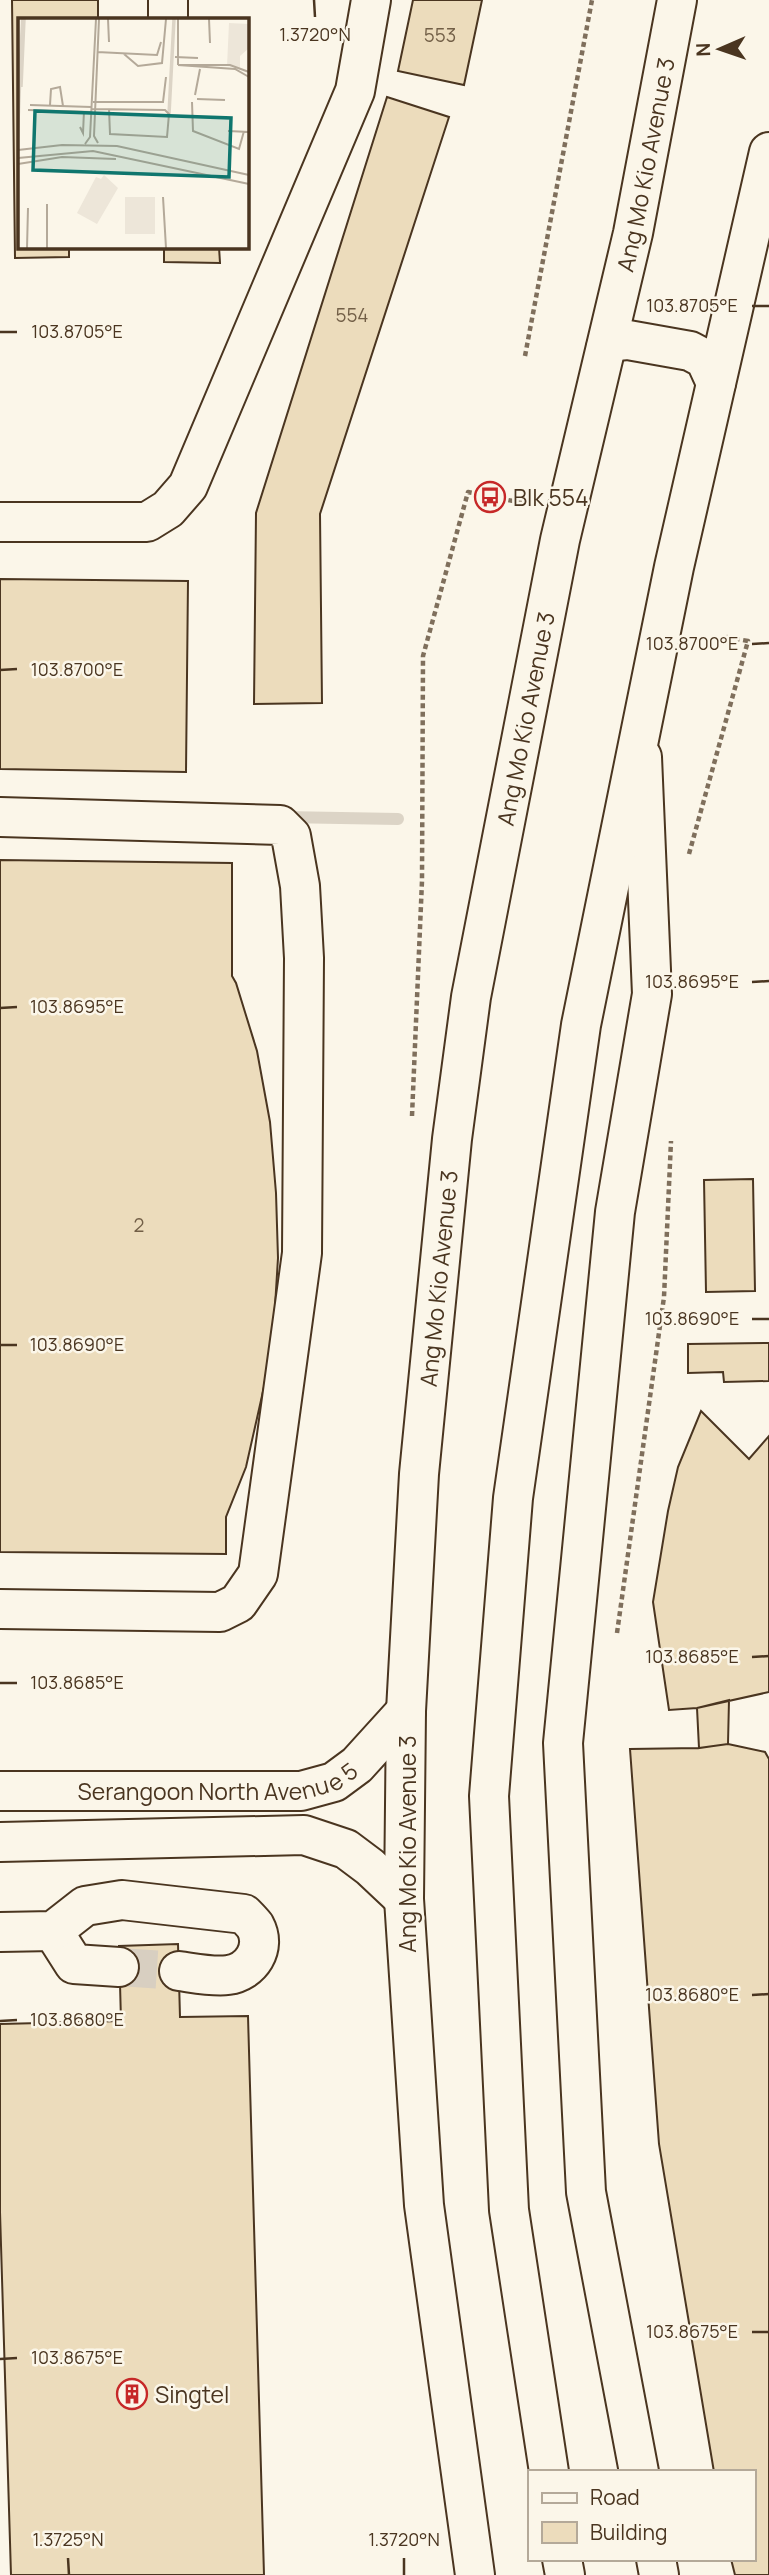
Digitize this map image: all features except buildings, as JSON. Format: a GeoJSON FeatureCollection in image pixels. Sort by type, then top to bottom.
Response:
{"type":"FeatureCollection","features":[{"type":"Feature","properties":{"kind":"main road"},"geometry":{"type":"LineString","coordinates":[[168,0],[168,18]]}},
{"type":"Feature","properties":{"kind":"main road"},"geometry":{"type":"LineString","coordinates":[[0,522],[147,522],[168,509],[188,486],[355,91],[371,0]]}},
{"type":"Feature","properties":{"kind":"main road","name":"Ang Mo Kio Avenue 3"},"geometry":{"type":"LineString","coordinates":[[475,2575],[424,2205],[404,1899],[406,1711],[419,1474],[452,1139],[471,997],[560,540],[633,233],[677,0]]}},
{"type":"Feature","properties":{"kind":"main road"},"geometry":{"type":"LineString","coordinates":[[549,2470],[509,2210],[489,1796],[513,1498],[581,1025],[674,567],[769,152]]}},
{"type":"Feature","properties":{"kind":"main road"},"geometry":{"type":"LineString","coordinates":[[606,348],[615,341],[628,340],[690,351],[705,359],[716,383]]}},
{"type":"Feature","properties":{"kind":"main road"},"geometry":{"type":"LineString","coordinates":[[639,2470],[586,2192],[563,1743],[615,1212],[652,995],[641,731]]}},
{"type":"Feature","properties":{"kind":"main road"},"geometry":{"type":"LineString","coordinates":[[0,817],[280,825],[291,835],[300,886],[304,958],[302,1252],[258,1574],[238,1603],[220,1612],[0,1608]]}},
{"type":"Feature","properties":{"kind":"main road","name":"Serangoon North Avenue 5"},"geometry":{"type":"LineString","coordinates":[[0,1791],[301,1791],[334,1782],[357,1765],[406,1711]]}},
{"type":"Feature","properties":{"kind":"main road"},"geometry":{"type":"LineString","coordinates":[[0,1842],[304,1835],[346,1849],[404,1899]]}},
{"type":"Feature","properties":{"kind":"main road"},"geometry":{"type":"LineString","coordinates":[[0,1932],[53,1931],[85,1906],[122,1900],[244,1914],[255,1926],[258,1954],[248,1966],[229,1975],[178,1971]]}},
{"type":"Feature","properties":{"kind":"main road"},"geometry":{"type":"LineString","coordinates":[[53,1931],[74,1964],[119,1967]]}},
{"type":"Feature","properties":{"kind":"path"},"geometry":{"type":"LineString","coordinates":[[526,356],[592,0]]}},
{"type":"Feature","properties":{"kind":"path"},"geometry":{"type":"LineString","coordinates":[[411,1129],[422,881],[423,656],[468,492],[490,497]]}},
{"type":"Feature","properties":{"kind":"path"},"geometry":{"type":"LineString","coordinates":[[686,863],[748,641],[726,637]]}},
{"type":"Feature","properties":{"kind":"path"},"geometry":{"type":"LineString","coordinates":[[617,1634],[664,1297],[671,1134]]}},
{"type":"Feature","properties":{"kind":"waterway"},"geometry":{"type":"LineString","coordinates":[[283,817],[398,819]]}},
{"type":"Feature","properties":{"kind":"tunnel"},"geometry":{"type":"LineString","coordinates":[[119,1967],[179,1971]]}},
{"type":"Feature","properties":{"kind":"place","name":"Blk 554"},"geometry":{"type":"Point","coordinates":[490,497]}},
{"type":"Feature","properties":{"kind":"place","name":"Singtel"},"geometry":{"type":"Point","coordinates":[132,2394]}}]}
